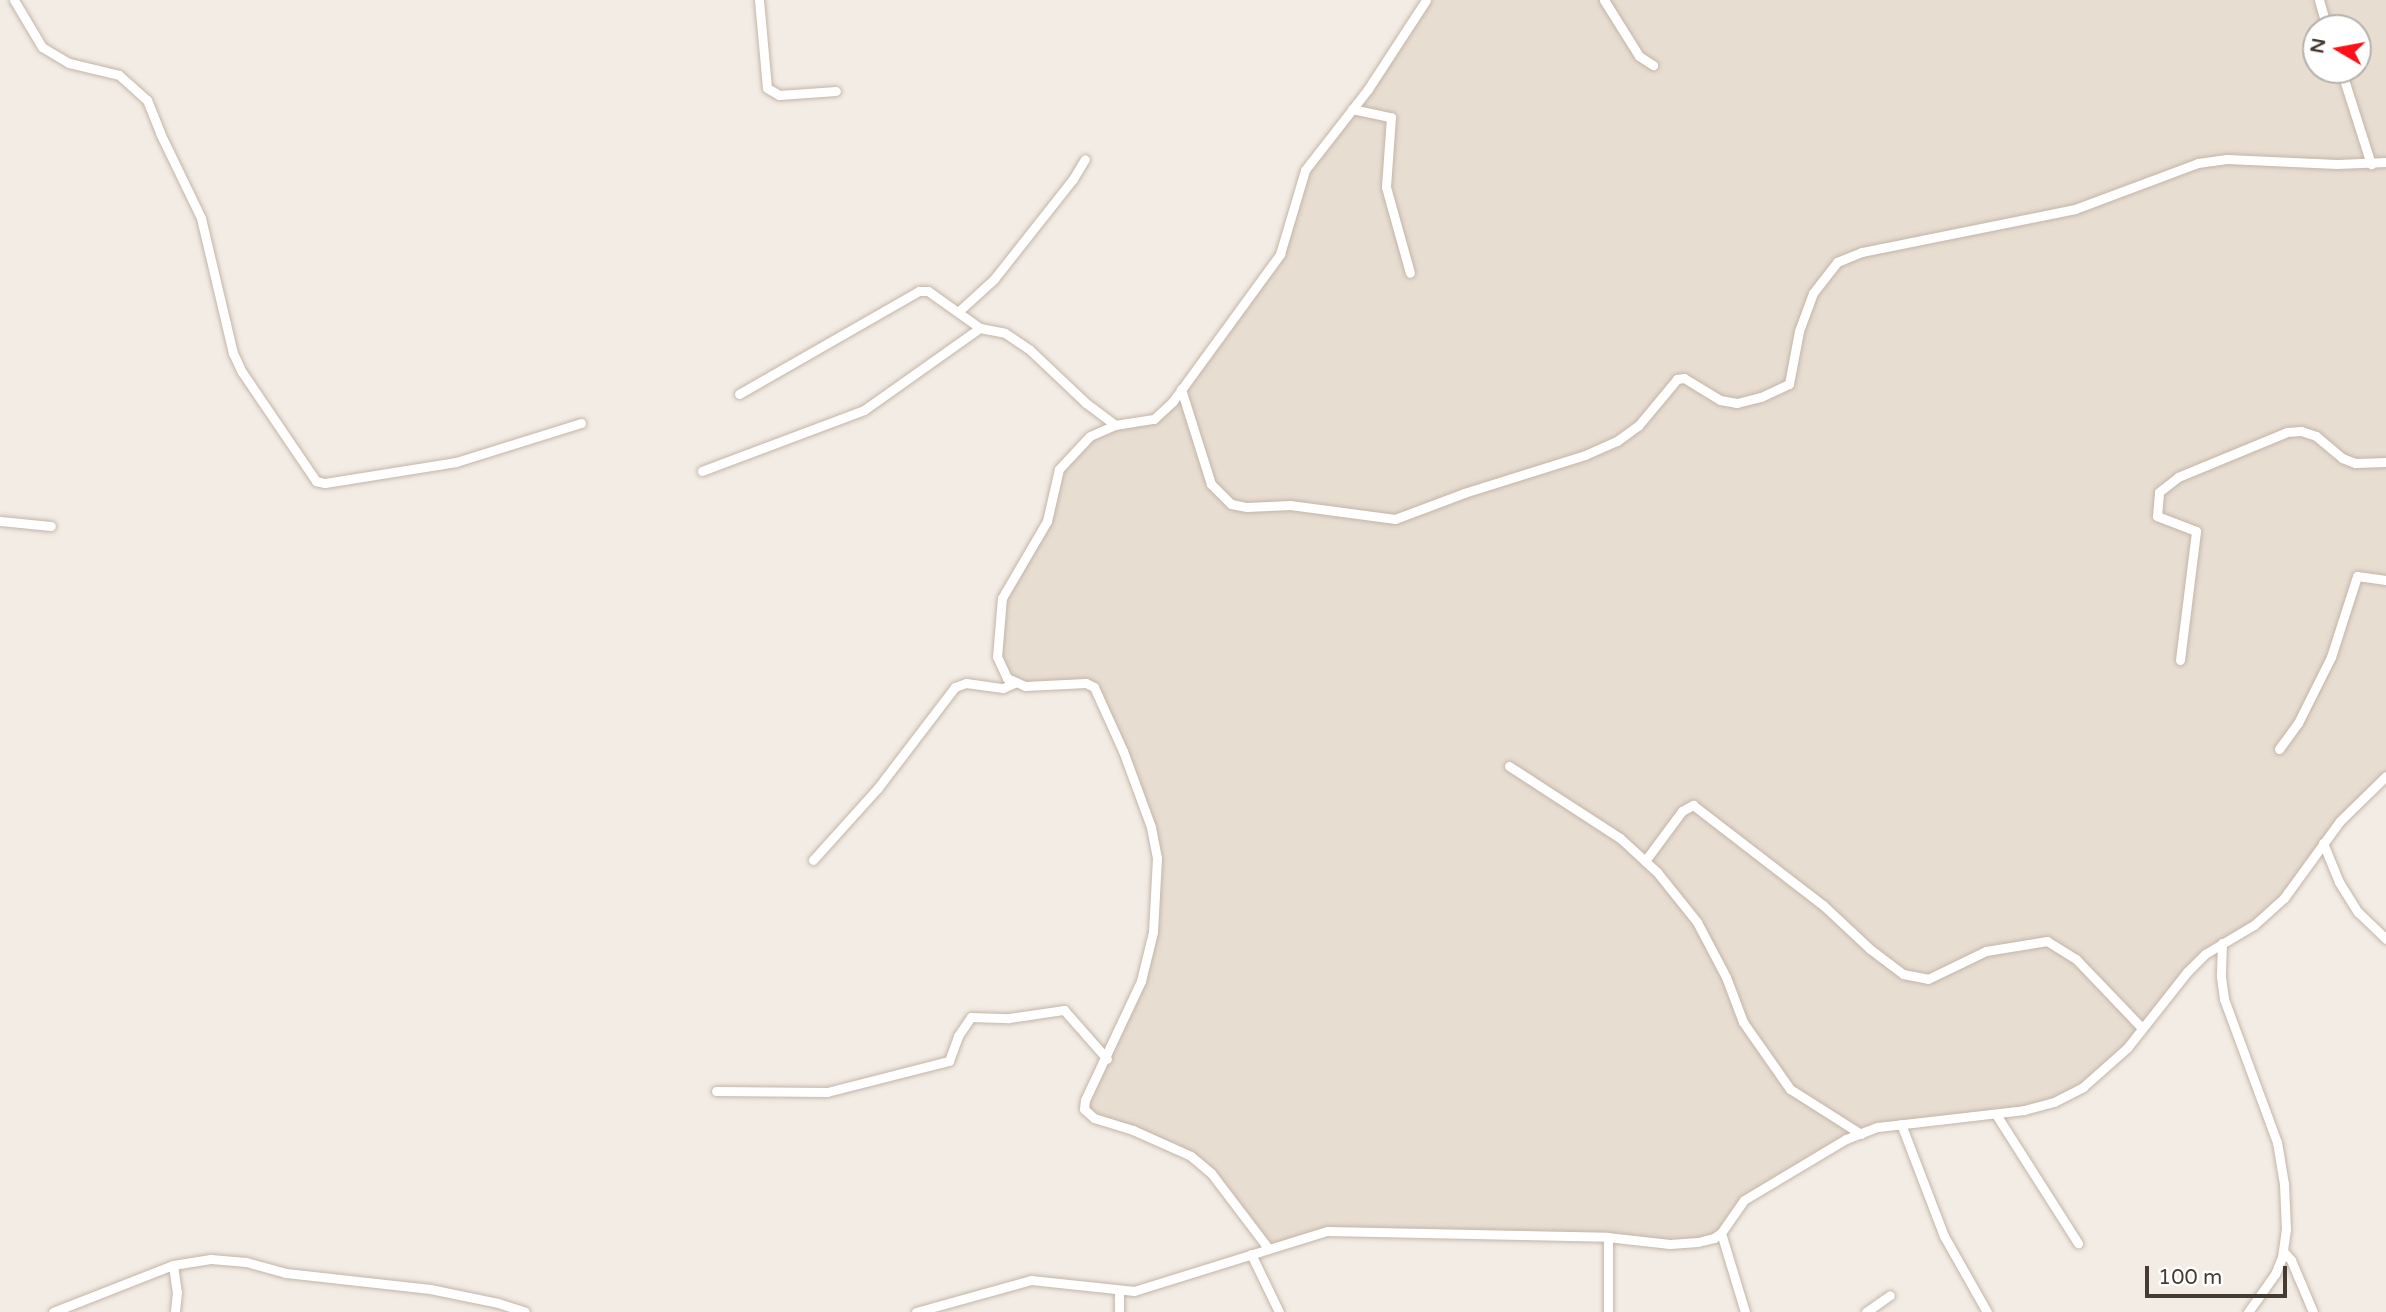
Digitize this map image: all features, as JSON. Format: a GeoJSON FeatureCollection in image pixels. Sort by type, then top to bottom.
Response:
{"type":"FeatureCollection","features":[{"type":"Feature","properties":{"kind":"street"},"geometry":{"type":"LineString","coordinates":[[14,0],[42,47],[69,63],[119,75],[147,100],[201,218],[233,353],[316,481],[325,483],[456,462],[581,423]]}},
{"type":"Feature","properties":{"kind":"street"},"geometry":{"type":"LineString","coordinates":[[759,0],[766,88],[779,95],[836,91]]}},
{"type":"Feature","properties":{"kind":"street"},"geometry":{"type":"LineString","coordinates":[[1268,1248],[1211,1173],[1191,1156],[1086,1113],[1085,1100],[1137,993],[1153,932],[1157,858],[1151,827],[1123,751],[1094,687],[1086,683],[1025,686],[1007,678],[998,657],[1002,598],[1048,522],[1059,469],[1090,436],[1115,425],[1154,419],[1181,389],[1280,254],[1305,170],[1352,109],[1426,0]]}},
{"type":"Feature","properties":{"kind":"street"},"geometry":{"type":"LineString","coordinates":[[1604,0],[1639,56],[1653,65]]}},
{"type":"Feature","properties":{"kind":"street"},"geometry":{"type":"LineString","coordinates":[[2345,84],[2371,164]]}},
{"type":"Feature","properties":{"kind":"street"},"geometry":{"type":"LineString","coordinates":[[1352,109],[1391,117],[1386,187],[1410,273]]}},
{"type":"Feature","properties":{"kind":"street"},"geometry":{"type":"LineString","coordinates":[[958,311],[993,278],[1073,179],[1085,159]]}},
{"type":"Feature","properties":{"kind":"street"},"geometry":{"type":"LineString","coordinates":[[1181,389],[1211,484],[1231,504],[1247,508],[1290,505],[1395,519],[1464,493],[1585,455],[1617,441],[1638,426],[1677,379],[1684,378],[1720,400],[1737,403],[1761,397],[1789,384],[1799,331],[1813,293],[1838,262],[1862,252],[2075,209],[2199,163],[2227,159],[2371,164],[2386,162]]}},
{"type":"Feature","properties":{"kind":"street"},"geometry":{"type":"LineString","coordinates":[[739,394],[919,291],[928,290],[980,328],[1006,333],[1030,350],[1115,425]]}},
{"type":"Feature","properties":{"kind":"street"},"geometry":{"type":"LineString","coordinates":[[702,471],[864,410],[980,328]]}},
{"type":"Feature","properties":{"kind":"street"},"geometry":{"type":"LineString","coordinates":[[2180,660],[2196,531],[2157,516],[2159,492],[2178,477],[2287,432],[2301,431],[2316,436],[2342,458],[2355,463],[2386,462]]}},
{"type":"Feature","properties":{"kind":"street"},"geometry":{"type":"LineString","coordinates":[[0,521],[51,526]]}},
{"type":"Feature","properties":{"kind":"street"},"geometry":{"type":"LineString","coordinates":[[2279,749],[2298,723],[2331,657],[2357,576],[2386,580]]}},
{"type":"Feature","properties":{"kind":"street"},"geometry":{"type":"LineString","coordinates":[[813,860],[869,798],[955,687],[965,683],[1003,688],[1014,683]]}},
{"type":"Feature","properties":{"kind":"street"},"geometry":{"type":"LineString","coordinates":[[1509,766],[1620,838],[1679,896],[1697,922],[1726,976],[1743,1022],[1790,1089],[1861,1133]]}},
{"type":"Feature","properties":{"kind":"street"},"geometry":{"type":"LineString","coordinates":[[916,1312],[1031,1280],[1134,1292],[1327,1231],[1608,1237],[1670,1244],[1699,1242],[1721,1233],[1744,1200],[1861,1133],[1901,1124],[1997,1115],[2054,1102],[2083,1087],[2104,1071],[2187,972],[2222,943],[2270,912],[2295,886],[2340,821],[2386,776]]}},
{"type":"Feature","properties":{"kind":"street"},"geometry":{"type":"LineString","coordinates":[[1645,861],[1682,811],[1693,805],[1763,857],[1902,974],[1928,979],[1986,951],[2047,941],[2076,959],[2142,1028]]}},
{"type":"Feature","properties":{"kind":"street"},"geometry":{"type":"LineString","coordinates":[[2323,843],[2339,882],[2358,912],[2386,939]]}},
{"type":"Feature","properties":{"kind":"street"},"geometry":{"type":"LineString","coordinates":[[2222,943],[2221,977],[2224,999],[2277,1142],[2286,1218],[2283,1251],[2274,1274],[2248,1312]]}},
{"type":"Feature","properties":{"kind":"street"},"geometry":{"type":"LineString","coordinates":[[716,1091],[827,1092],[949,1061],[958,1036],[971,1017],[1009,1017],[1063,1010],[1107,1059]]}},
{"type":"Feature","properties":{"kind":"street"},"geometry":{"type":"LineString","coordinates":[[1997,1115],[2078,1243]]}},
{"type":"Feature","properties":{"kind":"street"},"geometry":{"type":"LineString","coordinates":[[1901,1124],[1944,1236],[1987,1312]]}},
{"type":"Feature","properties":{"kind":"street"},"geometry":{"type":"LineString","coordinates":[[1721,1233],[1745,1312]]}},
{"type":"Feature","properties":{"kind":"street"},"geometry":{"type":"LineString","coordinates":[[1608,1237],[1608,1312]]}},
{"type":"Feature","properties":{"kind":"street"},"geometry":{"type":"LineString","coordinates":[[2283,1251],[2291,1260],[2313,1312]]}},
{"type":"Feature","properties":{"kind":"street"},"geometry":{"type":"LineString","coordinates":[[1251,1254],[1279,1312]]}},
{"type":"Feature","properties":{"kind":"street"},"geometry":{"type":"LineString","coordinates":[[53,1312],[173,1265],[211,1259],[246,1262],[286,1273],[430,1289],[498,1303],[525,1312]]}},
{"type":"Feature","properties":{"kind":"street"},"geometry":{"type":"LineString","coordinates":[[173,1265],[177,1292],[175,1312]]}},
{"type":"Feature","properties":{"kind":"street"},"geometry":{"type":"LineString","coordinates":[[1119,1291],[1119,1312]]}},
{"type":"Feature","properties":{"kind":"street"},"geometry":{"type":"LineString","coordinates":[[1866,1312],[1890,1295]]}},
{"type":"Feature","properties":{"kind":"shaded area"},"geometry":{"type":"Polygon","coordinates":[[[1427,0],[2386,0],[2386,775],[2352,807],[2269,912],[2204,954],[2140,1030],[2082,1087],[2022,1110],[1876,1126],[1743,1200],[1720,1232],[1698,1241],[1326,1230],[1268,1247],[1191,1155],[1093,1116],[1085,1107],[1143,980],[1158,857],[1095,686],[1014,682],[998,656],[1002,598],[1036,542],[1059,469],[1079,445],[1116,427],[1155,418],[1281,254],[1307,170],[1427,0]]]}}]}
